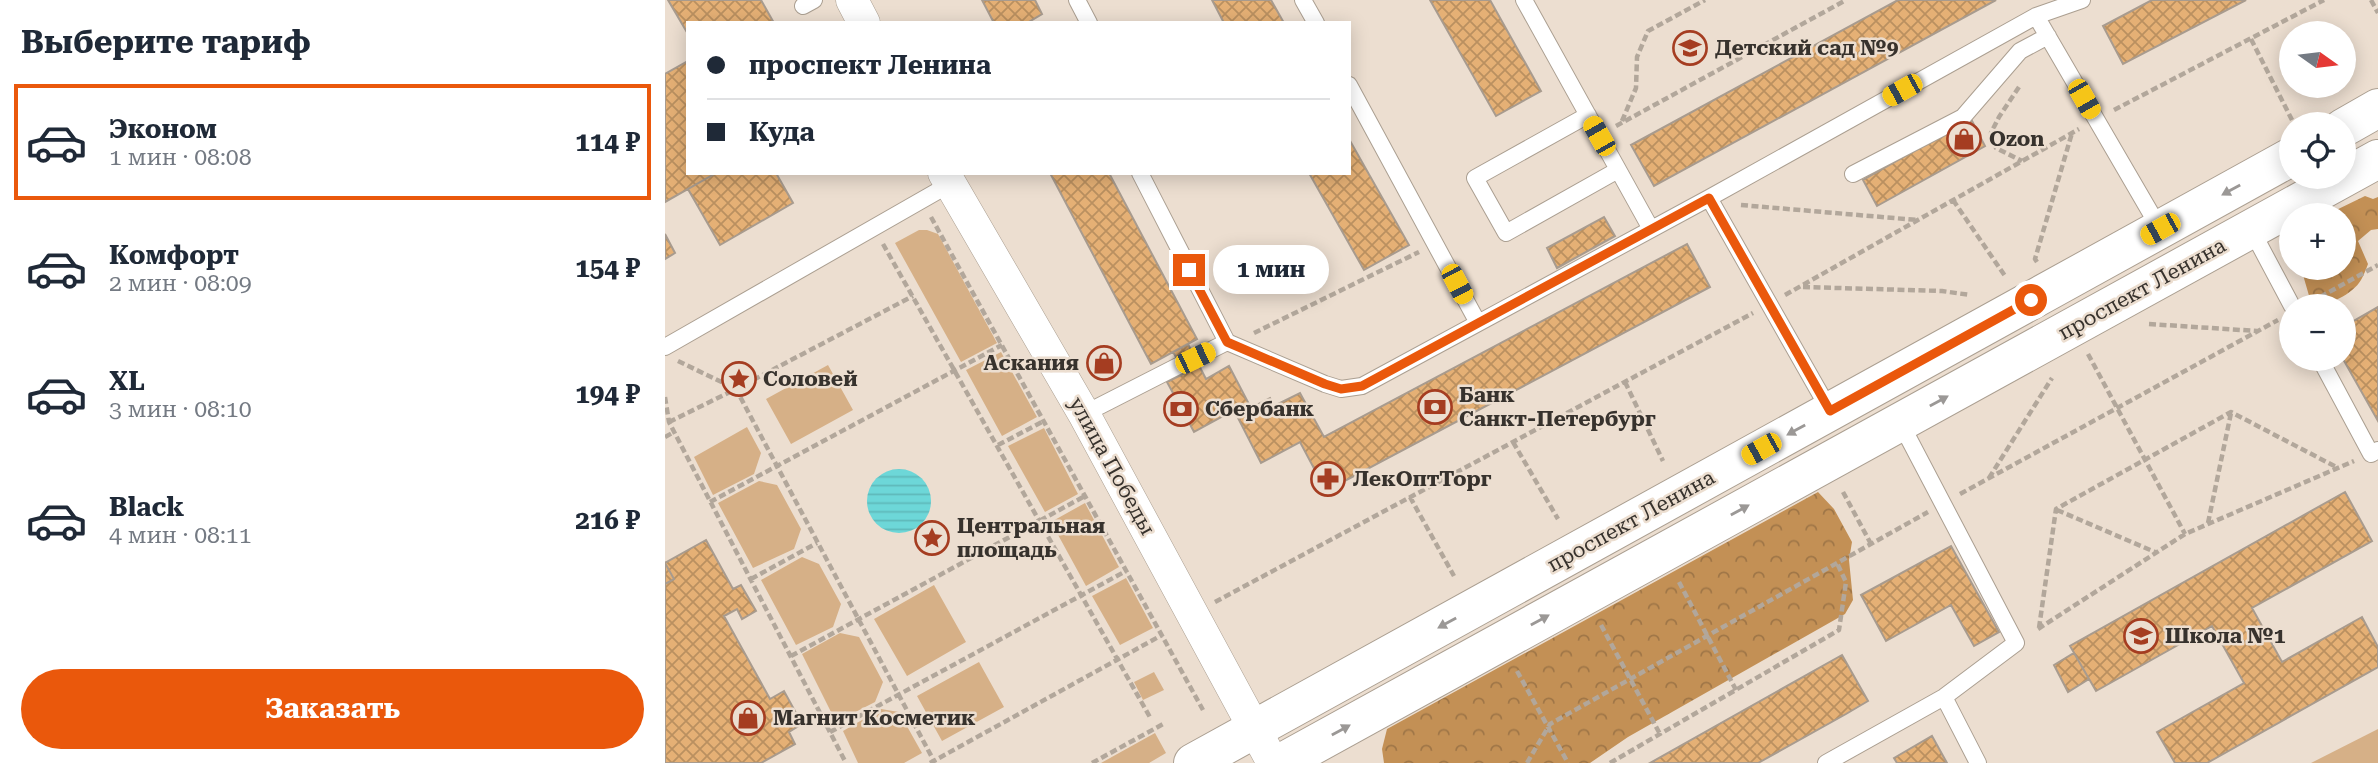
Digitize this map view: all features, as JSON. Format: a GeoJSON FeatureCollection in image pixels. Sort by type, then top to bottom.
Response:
{"type":"FeatureCollection","features":[{"type":"Feature","properties":{"kind":"main road"},"geometry":{"type":"LineString","coordinates":[[2356,121],[2378,108]]}},
{"type":"Feature","properties":{"kind":"main road","name":"проспект Ленина"},"geometry":{"type":"LineString","coordinates":[[1193,763],[2160,229],[2279,147]]}},
{"type":"Feature","properties":{"kind":"main road","name":"проспект Ленина"},"geometry":{"type":"LineString","coordinates":[[1282,763],[2378,159]]}},
{"type":"Feature","properties":{"kind":"street"},"geometry":{"type":"LineString","coordinates":[[852,0],[864,21]]}},
{"type":"Feature","properties":{"kind":"street","name":"улица Победы"},"geometry":{"type":"LineString","coordinates":[[947,179],[1084,414],[1273,763]]}},
{"type":"Feature","properties":{"kind":"lane"},"geometry":{"type":"LineString","coordinates":[[1077,0],[1088,21]]}},
{"type":"Feature","properties":{"kind":"lane"},"geometry":{"type":"LineString","coordinates":[[1303,0],[1315,21]]}},
{"type":"Feature","properties":{"kind":"lane"},"geometry":{"type":"LineString","coordinates":[[1524,0],[1651,229]]}},
{"type":"Feature","properties":{"kind":"lane"},"geometry":{"type":"LineString","coordinates":[[1141,175],[1229,343],[1325,384],[1341,389],[1362,386],[1709,198],[2036,16],[2082,0]]}},
{"type":"Feature","properties":{"kind":"lane"},"geometry":{"type":"LineString","coordinates":[[2036,16],[2160,229]]}},
{"type":"Feature","properties":{"kind":"lane"},"geometry":{"type":"LineString","coordinates":[[1853,174],[1963,117],[2020,51],[2048,36]]}},
{"type":"Feature","properties":{"kind":"lane"},"geometry":{"type":"LineString","coordinates":[[1351,89],[1478,323]]}},
{"type":"Feature","properties":{"kind":"lane"},"geometry":{"type":"LineString","coordinates":[[1588,115],[1475,178],[1506,233],[1618,170]]}},
{"type":"Feature","properties":{"kind":"lane"},"geometry":{"type":"LineString","coordinates":[[665,347],[922,201],[947,179]]}},
{"type":"Feature","properties":{"kind":"lane"},"geometry":{"type":"LineString","coordinates":[[1709,198],[1830,411]]}},
{"type":"Feature","properties":{"kind":"lane"},"geometry":{"type":"LineString","coordinates":[[2251,229],[2286,294]]}},
{"type":"Feature","properties":{"kind":"lane"},"geometry":{"type":"LineString","coordinates":[[1084,414],[1229,343]]}},
{"type":"Feature","properties":{"kind":"lane"},"geometry":{"type":"LineString","coordinates":[[2327,371],[2374,452]]}},
{"type":"Feature","properties":{"kind":"lane"},"geometry":{"type":"LineString","coordinates":[[1826,763],[1944,697],[2016,643],[1900,422]]}},
{"type":"Feature","properties":{"kind":"lane"},"geometry":{"type":"LineString","coordinates":[[1944,697],[1978,763]]}},
{"type":"Feature","properties":{"kind":"path"},"geometry":{"type":"LineString","coordinates":[[1621,124],[1636,88],[1637,57],[1648,31],[1705,0]]}},
{"type":"Feature","properties":{"kind":"path"},"geometry":{"type":"LineString","coordinates":[[1599,136],[1846,0]]}},
{"type":"Feature","properties":{"kind":"path"},"geometry":{"type":"LineString","coordinates":[[2371,0],[2378,13]]}},
{"type":"Feature","properties":{"kind":"path"},"geometry":{"type":"LineString","coordinates":[[2251,38],[2281,112]]}},
{"type":"Feature","properties":{"kind":"path"},"geometry":{"type":"LineString","coordinates":[[2035,259],[2072,132]]}},
{"type":"Feature","properties":{"kind":"path"},"geometry":{"type":"LineString","coordinates":[[1996,148],[2022,161]]}},
{"type":"Feature","properties":{"kind":"path"},"geometry":{"type":"LineString","coordinates":[[1709,198],[1738,205],[1918,220]]}},
{"type":"Feature","properties":{"kind":"path"},"geometry":{"type":"LineString","coordinates":[[1953,200],[2004,276]]}},
{"type":"Feature","properties":{"kind":"path"},"geometry":{"type":"LineString","coordinates":[[922,201],[1203,710]]}},
{"type":"Feature","properties":{"kind":"path"},"geometry":{"type":"LineString","coordinates":[[874,228],[956,369],[1151,719]]}},
{"type":"Feature","properties":{"kind":"path"},"geometry":{"type":"LineString","coordinates":[[1229,343],[1436,244]]}},
{"type":"Feature","properties":{"kind":"path"},"geometry":{"type":"LineString","coordinates":[[2325,294],[2378,265]]}},
{"type":"Feature","properties":{"kind":"path"},"geometry":{"type":"LineString","coordinates":[[1801,287],[1942,291],[1970,295]]}},
{"type":"Feature","properties":{"kind":"path"},"geometry":{"type":"LineString","coordinates":[[669,422],[913,296]]}},
{"type":"Feature","properties":{"kind":"path"},"geometry":{"type":"LineString","coordinates":[[1527,763],[1550,724],[1989,478],[2279,320]]}},
{"type":"Feature","properties":{"kind":"path"},"geometry":{"type":"LineString","coordinates":[[2149,324],[2257,331]]}},
{"type":"Feature","properties":{"kind":"path"},"geometry":{"type":"LineString","coordinates":[[711,502],[1002,345]]}},
{"type":"Feature","properties":{"kind":"path"},"geometry":{"type":"LineString","coordinates":[[2086,348],[2116,409],[2185,534]]}},
{"type":"Feature","properties":{"kind":"path"},"geometry":{"type":"LineString","coordinates":[[677,360],[736,388],[933,762],[1162,635]]}},
{"type":"Feature","properties":{"kind":"path"},"geometry":{"type":"LineString","coordinates":[[1989,478],[2052,378]]}},
{"type":"Feature","properties":{"kind":"path"},"geometry":{"type":"LineString","coordinates":[[1625,382],[1664,461]]}},
{"type":"Feature","properties":{"kind":"path"},"geometry":{"type":"LineString","coordinates":[[665,397],[669,422],[846,763]]}},
{"type":"Feature","properties":{"kind":"path"},"geometry":{"type":"LineString","coordinates":[[2231,412],[2338,468]]}},
{"type":"Feature","properties":{"kind":"path"},"geometry":{"type":"LineString","coordinates":[[2056,509],[2231,412]]}},
{"type":"Feature","properties":{"kind":"path"},"geometry":{"type":"LineString","coordinates":[[2208,523],[2231,412]]}},
{"type":"Feature","properties":{"kind":"path"},"geometry":{"type":"LineString","coordinates":[[998,445],[1044,421]]}},
{"type":"Feature","properties":{"kind":"path"},"geometry":{"type":"LineString","coordinates":[[665,437],[674,432]]}},
{"type":"Feature","properties":{"kind":"path"},"geometry":{"type":"LineString","coordinates":[[1513,442],[1558,519]]}},
{"type":"Feature","properties":{"kind":"path"},"geometry":{"type":"LineString","coordinates":[[2016,643],[2185,534],[2374,452]]}},
{"type":"Feature","properties":{"kind":"path"},"geometry":{"type":"LineString","coordinates":[[1843,492],[1871,544]]}},
{"type":"Feature","properties":{"kind":"path"},"geometry":{"type":"LineString","coordinates":[[790,656],[1085,496]]}},
{"type":"Feature","properties":{"kind":"path"},"geometry":{"type":"LineString","coordinates":[[1410,497],[1454,576]]}},
{"type":"Feature","properties":{"kind":"path"},"geometry":{"type":"LineString","coordinates":[[2056,509],[2156,552]]}},
{"type":"Feature","properties":{"kind":"path"},"geometry":{"type":"LineString","coordinates":[[2039,628],[2056,509]]}},
{"type":"Feature","properties":{"kind":"path"},"geometry":{"type":"LineString","coordinates":[[751,579],[818,542]]}},
{"type":"Feature","properties":{"kind":"path"},"geometry":{"type":"LineString","coordinates":[[1610,763],[1839,630],[1846,582],[1837,563]]}},
{"type":"Feature","properties":{"kind":"path"},"geometry":{"type":"LineString","coordinates":[[830,732],[1126,571]]}},
{"type":"Feature","properties":{"kind":"path"},"geometry":{"type":"LineString","coordinates":[[1679,582],[1736,690]]}},
{"type":"Feature","properties":{"kind":"path"},"geometry":{"type":"LineString","coordinates":[[1601,625],[1660,734]]}},
{"type":"Feature","properties":{"kind":"path"},"geometry":{"type":"LineString","coordinates":[[1517,671],[1568,763]]}},
{"type":"Feature","properties":{"kind":"path"},"geometry":{"type":"LineString","coordinates":[[1093,763],[1165,723]]}},
{"type":"Feature","properties":{"kind":"shaded area"},"geometry":{"type":"Polygon","coordinates":[[[919,230],[938,234],[997,343],[961,362],[895,243],[919,230]]]}},
{"type":"Feature","properties":{"kind":"shaded area"},"geometry":{"type":"Polygon","coordinates":[[[1001,352],[1037,417],[1002,436],[966,370],[1001,352]]]}},
{"type":"Feature","properties":{"kind":"shaded area"},"geometry":{"type":"Polygon","coordinates":[[[828,365],[853,410],[791,444],[766,399],[828,365]]]}},
{"type":"Feature","properties":{"kind":"shaded area"},"geometry":{"type":"Polygon","coordinates":[[[747,427],[761,453],[754,474],[713,495],[694,457],[747,427]]]}},
{"type":"Feature","properties":{"kind":"shaded area"},"geometry":{"type":"Polygon","coordinates":[[[1044,428],[1078,494],[1045,512],[1008,446],[1044,428]]]}},
{"type":"Feature","properties":{"kind":"shaded area"},"geometry":{"type":"Polygon","coordinates":[[[759,481],[777,485],[801,529],[794,549],[753,568],[718,503],[759,481]]]}},
{"type":"Feature","properties":{"kind":"shaded area"},"geometry":{"type":"Polygon","coordinates":[[[1085,503],[1119,567],[1086,586],[1051,522],[1085,503]]]}},
{"type":"Feature","properties":{"kind":"shaded area"},"geometry":{"type":"Polygon","coordinates":[[[802,557],[819,564],[841,604],[833,627],[796,645],[761,580],[802,557]]]}},
{"type":"Feature","properties":{"kind":"shaded area"},"geometry":{"type":"Polygon","coordinates":[[[1126,578],[1153,628],[1120,645],[1092,596],[1126,578]]]}},
{"type":"Feature","properties":{"kind":"shaded area"},"geometry":{"type":"Polygon","coordinates":[[[934,585],[966,642],[907,676],[874,619],[934,585]]]}},
{"type":"Feature","properties":{"kind":"shaded area"},"geometry":{"type":"Polygon","coordinates":[[[840,633],[859,637],[883,682],[875,702],[836,722],[802,654],[840,633]]]}},
{"type":"Feature","properties":{"kind":"shaded area"},"geometry":{"type":"Polygon","coordinates":[[[979,662],[1004,707],[942,741],[917,696],[979,662]]]}},
{"type":"Feature","properties":{"kind":"shaded area"},"geometry":{"type":"Polygon","coordinates":[[[1154,672],[1164,690],[1143,700],[1134,682],[1154,672]]]}},
{"type":"Feature","properties":{"kind":"shaded area"},"geometry":{"type":"Polygon","coordinates":[[[881,709],[899,712],[922,753],[904,763],[858,763],[843,731],[881,709]]]}},
{"type":"Feature","properties":{"kind":"shaded area"},"geometry":{"type":"Polygon","coordinates":[[[2378,729],[2378,763],[2311,763],[2378,729]]]}},
{"type":"Feature","properties":{"kind":"shaded area"},"geometry":{"type":"Polygon","coordinates":[[[1155,733],[1166,753],[1149,763],[1101,763],[1155,733]]]}},
{"type":"Feature","properties":{"kind":"green space"},"geometry":{"type":"Polygon","coordinates":[[[2365,196],[2373,199],[2378,197],[2378,229],[2371,230],[2358,241],[2368,264],[2363,276],[2346,294],[2309,294],[2304,280],[2356,280],[2356,203],[2351,203],[2365,196]]]}},
{"type":"Feature","properties":{"kind":"green space"},"geometry":{"type":"Polygon","coordinates":[[[1818,492],[1834,509],[1852,542],[1849,560],[1853,600],[1845,614],[1628,737],[1590,763],[1384,763],[1382,749],[1387,729],[1818,492]]]}},
{"type":"Feature","properties":{"kind":"water"},"geometry":{"type":"Polygon","coordinates":[[[899,469],[917,475],[925,483],[931,501],[925,519],[917,527],[899,533],[881,527],[873,519],[867,501],[873,483],[881,475],[899,469]]]}},
{"type":"Feature","properties":{"kind":"building"},"geometry":{"type":"Polygon","coordinates":[[[668,0],[761,0],[773,21],[686,21],[686,31],[668,0]]]}},
{"type":"Feature","properties":{"kind":"building"},"geometry":{"type":"Polygon","coordinates":[[[982,0],[1035,0],[1042,14],[1030,21],[993,21],[982,0]]]}},
{"type":"Feature","properties":{"kind":"building"},"geometry":{"type":"Polygon","coordinates":[[[1212,0],[1271,0],[1283,21],[1223,21],[1212,0]]]}},
{"type":"Feature","properties":{"kind":"building"},"geometry":{"type":"Polygon","coordinates":[[[1430,0],[1490,0],[1541,91],[1496,116],[1430,0]]]}},
{"type":"Feature","properties":{"kind":"building"},"geometry":{"type":"Polygon","coordinates":[[[1898,0],[1996,0],[1654,186],[1631,145],[1898,0]]]}},
{"type":"Feature","properties":{"kind":"building"},"geometry":{"type":"Polygon","coordinates":[[[2152,0],[2246,0],[2123,64],[2103,26],[2152,0]]]}},
{"type":"Feature","properties":{"kind":"building"},"geometry":{"type":"Polygon","coordinates":[[[686,62],[686,175],[712,175],[665,202],[665,74],[686,62]]]}},
{"type":"Feature","properties":{"kind":"building"},"geometry":{"type":"Polygon","coordinates":[[[1971,119],[1985,146],[1877,206],[1863,180],[1971,119]]]}},
{"type":"Feature","properties":{"kind":"building"},"geometry":{"type":"Polygon","coordinates":[[[1351,143],[1409,245],[1364,270],[1310,175],[1351,175],[1351,143]]]}},
{"type":"Feature","properties":{"kind":"building"},"geometry":{"type":"Polygon","coordinates":[[[712,175],[777,175],[793,203],[720,245],[688,189],[712,175]]]}},
{"type":"Feature","properties":{"kind":"building"},"geometry":{"type":"Polygon","coordinates":[[[1051,175],[1110,175],[1197,339],[1151,364],[1051,175]]]}},
{"type":"Feature","properties":{"kind":"building"},"geometry":{"type":"Polygon","coordinates":[[[1604,217],[1615,236],[1557,268],[1547,248],[1604,217]]]}},
{"type":"Feature","properties":{"kind":"building"},"geometry":{"type":"Polygon","coordinates":[[[665,234],[675,253],[665,259],[665,234]]]}},
{"type":"Feature","properties":{"kind":"building"},"geometry":{"type":"Polygon","coordinates":[[[1687,244],[1710,287],[1326,491],[1300,442],[1261,463],[1234,410],[1194,432],[1167,382],[1185,373],[1173,352],[1188,344],[1206,379],[1229,366],[1251,408],[1270,398],[1274,406],[1300,393],[1324,437],[1687,244]]]}},
{"type":"Feature","properties":{"kind":"building"},"geometry":{"type":"Polygon","coordinates":[[[2378,307],[2378,421],[2350,371],[2356,371],[2356,320],[2378,307]]]}},
{"type":"Feature","properties":{"kind":"building","name":"Школа №1"},"geometry":{"type":"Polygon","coordinates":[[[2345,492],[2372,541],[2252,608],[2282,662],[2362,617],[2378,647],[2378,667],[2207,763],[2175,763],[2157,732],[2244,683],[2212,626],[2096,691],[2070,646],[2345,492]]]}},
{"type":"Feature","properties":{"kind":"building"},"geometry":{"type":"Polygon","coordinates":[[[706,540],[733,589],[741,585],[756,611],[742,619],[737,609],[724,616],[770,699],[784,691],[802,724],[789,732],[795,744],[761,763],[665,763],[665,584],[674,579],[665,563],[706,540]]]}},
{"type":"Feature","properties":{"kind":"building"},"geometry":{"type":"Polygon","coordinates":[[[1951,546],[1999,632],[1974,646],[1951,605],[1886,641],[1861,595],[1951,546]]]}},
{"type":"Feature","properties":{"kind":"building"},"geometry":{"type":"Polygon","coordinates":[[[665,563],[674,579],[665,584],[665,563]]]}},
{"type":"Feature","properties":{"kind":"building"},"geometry":{"type":"Polygon","coordinates":[[[2074,653],[2089,679],[2068,692],[2054,665],[2074,653]]]}},
{"type":"Feature","properties":{"kind":"building"},"geometry":{"type":"Polygon","coordinates":[[[1842,655],[1868,701],[1846,714],[1758,763],[1650,763],[1842,655]]]}},
{"type":"Feature","properties":{"kind":"building"},"geometry":{"type":"Polygon","coordinates":[[[1932,736],[1947,763],[1897,763],[1894,758],[1932,736]]]}},
{"type":"Feature","properties":{"kind":"place","name":"Детский сад №9"},"geometry":{"type":"Point","coordinates":[1690,48]}},
{"type":"Feature","properties":{"kind":"place","name":"Ozon"},"geometry":{"type":"Point","coordinates":[1964,139]}},
{"type":"Feature","properties":{"kind":"place","name":"Аскания"},"geometry":{"type":"Point","coordinates":[1104,363]}},
{"type":"Feature","properties":{"kind":"place","name":"Соловей"},"geometry":{"type":"Point","coordinates":[739,379]}},
{"type":"Feature","properties":{"kind":"place","name":"Банк Санкт-Петербург"},"geometry":{"type":"Point","coordinates":[1435,407]}},
{"type":"Feature","properties":{"kind":"place","name":"Сбербанк"},"geometry":{"type":"Point","coordinates":[1181,409]}},
{"type":"Feature","properties":{"kind":"place","name":"ЛекОптТорг"},"geometry":{"type":"Point","coordinates":[1328,479]}},
{"type":"Feature","properties":{"kind":"place","name":"Центральная площадь"},"geometry":{"type":"Point","coordinates":[932,538]}},
{"type":"Feature","properties":{"kind":"place","name":"Школа №1"},"geometry":{"type":"Point","coordinates":[2141,636]}},
{"type":"Feature","properties":{"kind":"place","name":"Магнит Косметик"},"geometry":{"type":"Point","coordinates":[748,718]}},
{"type":"Feature","properties":{"kind":"route"},"geometry":{"type":"LineString","coordinates":[[1189,270],[1227,342],[1341,389],[1362,386],[1709,198],[1830,411],[2031,300]]}}]}
